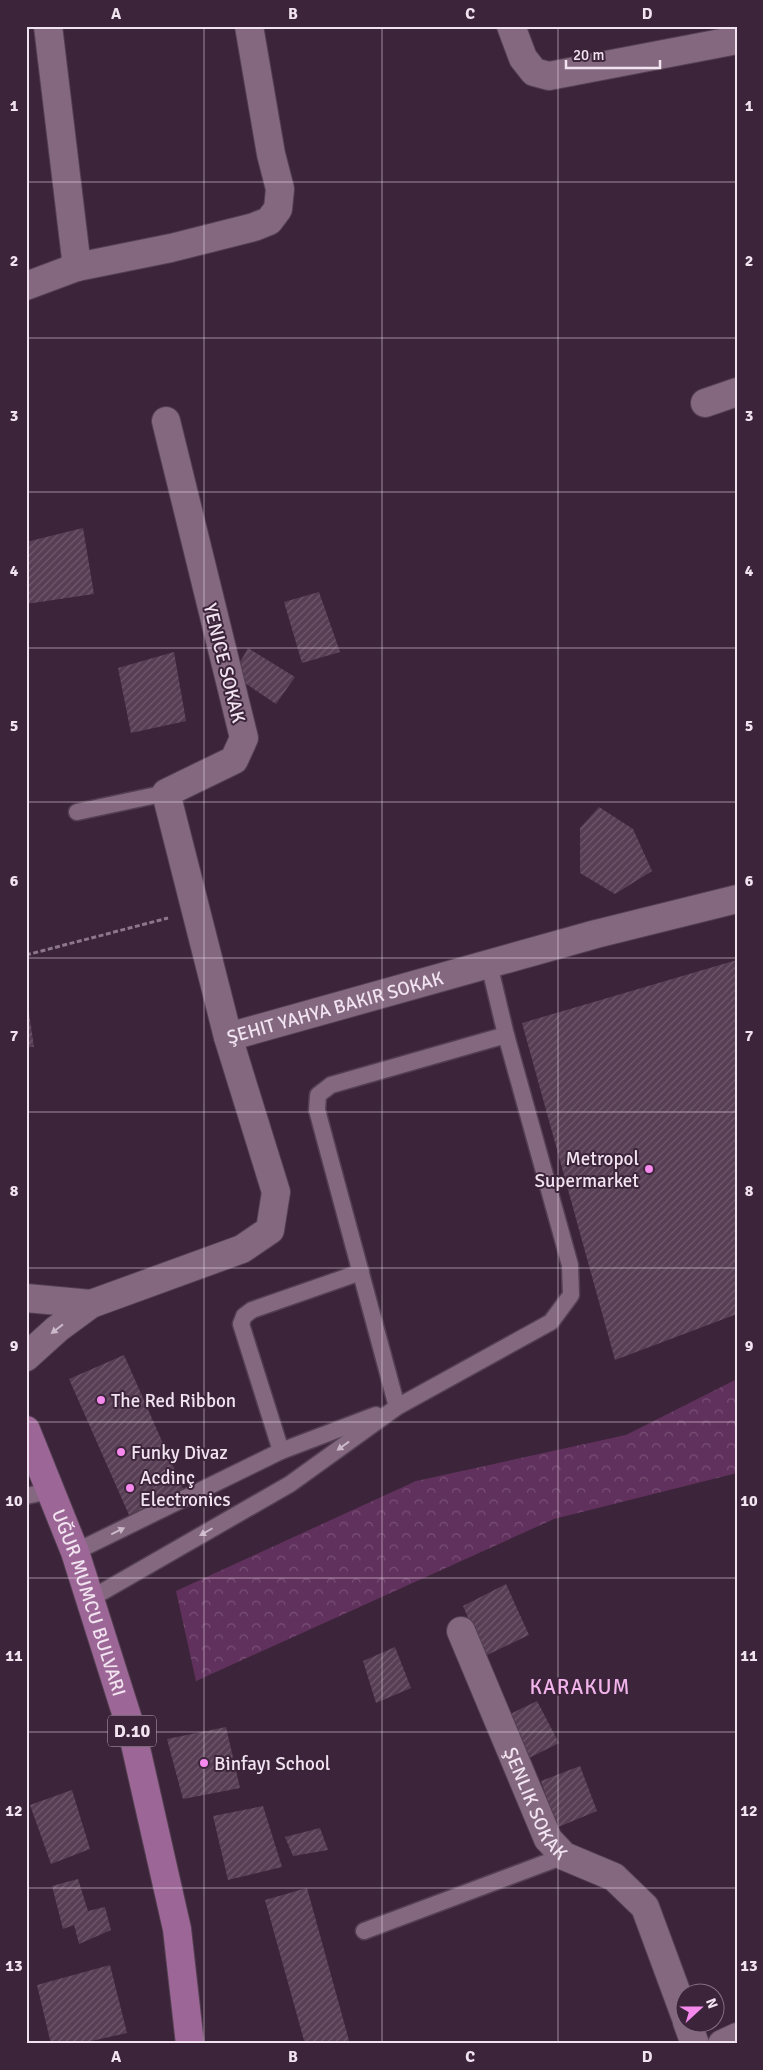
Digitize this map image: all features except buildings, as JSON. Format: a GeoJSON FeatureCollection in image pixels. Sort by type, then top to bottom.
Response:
{"type":"FeatureCollection","features":[{"type":"Feature","properties":{"kind":"main road","name":"D.10"},"geometry":{"type":"LineString","coordinates":[[26,1430],[38,1494],[74,1552],[136,1744],[177,1929],[190,2044]]}},
{"type":"Feature","properties":{"kind":"street"},"geometry":{"type":"LineString","coordinates":[[48,26],[77,267]]}},
{"type":"Feature","properties":{"kind":"street"},"geometry":{"type":"LineString","coordinates":[[26,286],[77,267],[171,248],[254,227],[269,221],[278,209],[280,189],[271,154],[249,26]]}},
{"type":"Feature","properties":{"kind":"street"},"geometry":{"type":"LineString","coordinates":[[511,26],[523,58],[534,72],[549,76],[737,40]]}},
{"type":"Feature","properties":{"kind":"street"},"geometry":{"type":"LineString","coordinates":[[706,403],[737,392]]}},
{"type":"Feature","properties":{"kind":"street","name":"YENICE SOKAK"},"geometry":{"type":"LineString","coordinates":[[166,421],[244,738],[234,760],[166,793]]}},
{"type":"Feature","properties":{"kind":"street"},"geometry":{"type":"LineString","coordinates":[[26,1357],[57,1329],[91,1304],[242,1249],[270,1230],[276,1192],[228,1037],[166,793]]}},
{"type":"Feature","properties":{"kind":"street"},"geometry":{"type":"LineString","coordinates":[[228,1037],[596,934],[737,899]]}},
{"type":"Feature","properties":{"kind":"street"},"geometry":{"type":"LineString","coordinates":[[26,1298],[91,1304]]}},
{"type":"Feature","properties":{"kind":"street","name":"ŞENLIK SOKAK"},"geometry":{"type":"LineString","coordinates":[[461,1631],[548,1840],[564,1856],[614,1877],[645,1907],[676,1991]]}},
{"type":"Feature","properties":{"kind":"street"},"geometry":{"type":"LineString","coordinates":[[691,2032],[695,2044]]}},
{"type":"Feature","properties":{"kind":"street"},"geometry":{"type":"LineString","coordinates":[[722,2044],[737,2037]]}},
{"type":"Feature","properties":{"kind":"lane"},"geometry":{"type":"LineString","coordinates":[[76,812],[166,793]]}},
{"type":"Feature","properties":{"kind":"lane"},"geometry":{"type":"LineString","coordinates":[[90,1599],[290,1484],[397,1408],[552,1322],[571,1295],[570,1264],[506,1035],[489,964]]}},
{"type":"Feature","properties":{"kind":"lane"},"geometry":{"type":"LineString","coordinates":[[397,1408],[317,1110],[318,1095],[331,1085],[506,1035]]}},
{"type":"Feature","properties":{"kind":"lane"},"geometry":{"type":"LineString","coordinates":[[282,1451],[241,1324],[244,1316],[252,1310],[361,1272]]}},
{"type":"Feature","properties":{"kind":"lane"},"geometry":{"type":"LineString","coordinates":[[74,1552],[282,1451],[397,1408]]}},
{"type":"Feature","properties":{"kind":"lane"},"geometry":{"type":"LineString","coordinates":[[364,1931],[564,1856]]}},
{"type":"Feature","properties":{"kind":"path"},"geometry":{"type":"LineString","coordinates":[[26,955],[196,911]]}},
{"type":"Feature","properties":{"kind":"green space"},"geometry":{"type":"Polygon","coordinates":[[[737,1379],[737,1473],[554,1519],[196,1681],[176,1591],[416,1481],[626,1435],[737,1379]]]}},
{"type":"Feature","properties":{"kind":"place","name":"Metropol Supermarket"},"geometry":{"type":"Point","coordinates":[649,1169]}},
{"type":"Feature","properties":{"kind":"place","name":"The Red Ribbon"},"geometry":{"type":"Point","coordinates":[101,1400]}},
{"type":"Feature","properties":{"kind":"place","name":"Funky Divaz"},"geometry":{"type":"Point","coordinates":[121,1452]}},
{"type":"Feature","properties":{"kind":"place","name":"Acdinç Electronics"},"geometry":{"type":"Point","coordinates":[130,1488]}},
{"type":"Feature","properties":{"kind":"place","name":"Binfayı School"},"geometry":{"type":"Point","coordinates":[204,1763]}},
{"type":"Feature","properties":{"kind":"district","name":"KARAKUM"},"geometry":{"type":"Point","coordinates":[580,1687]}}]}
